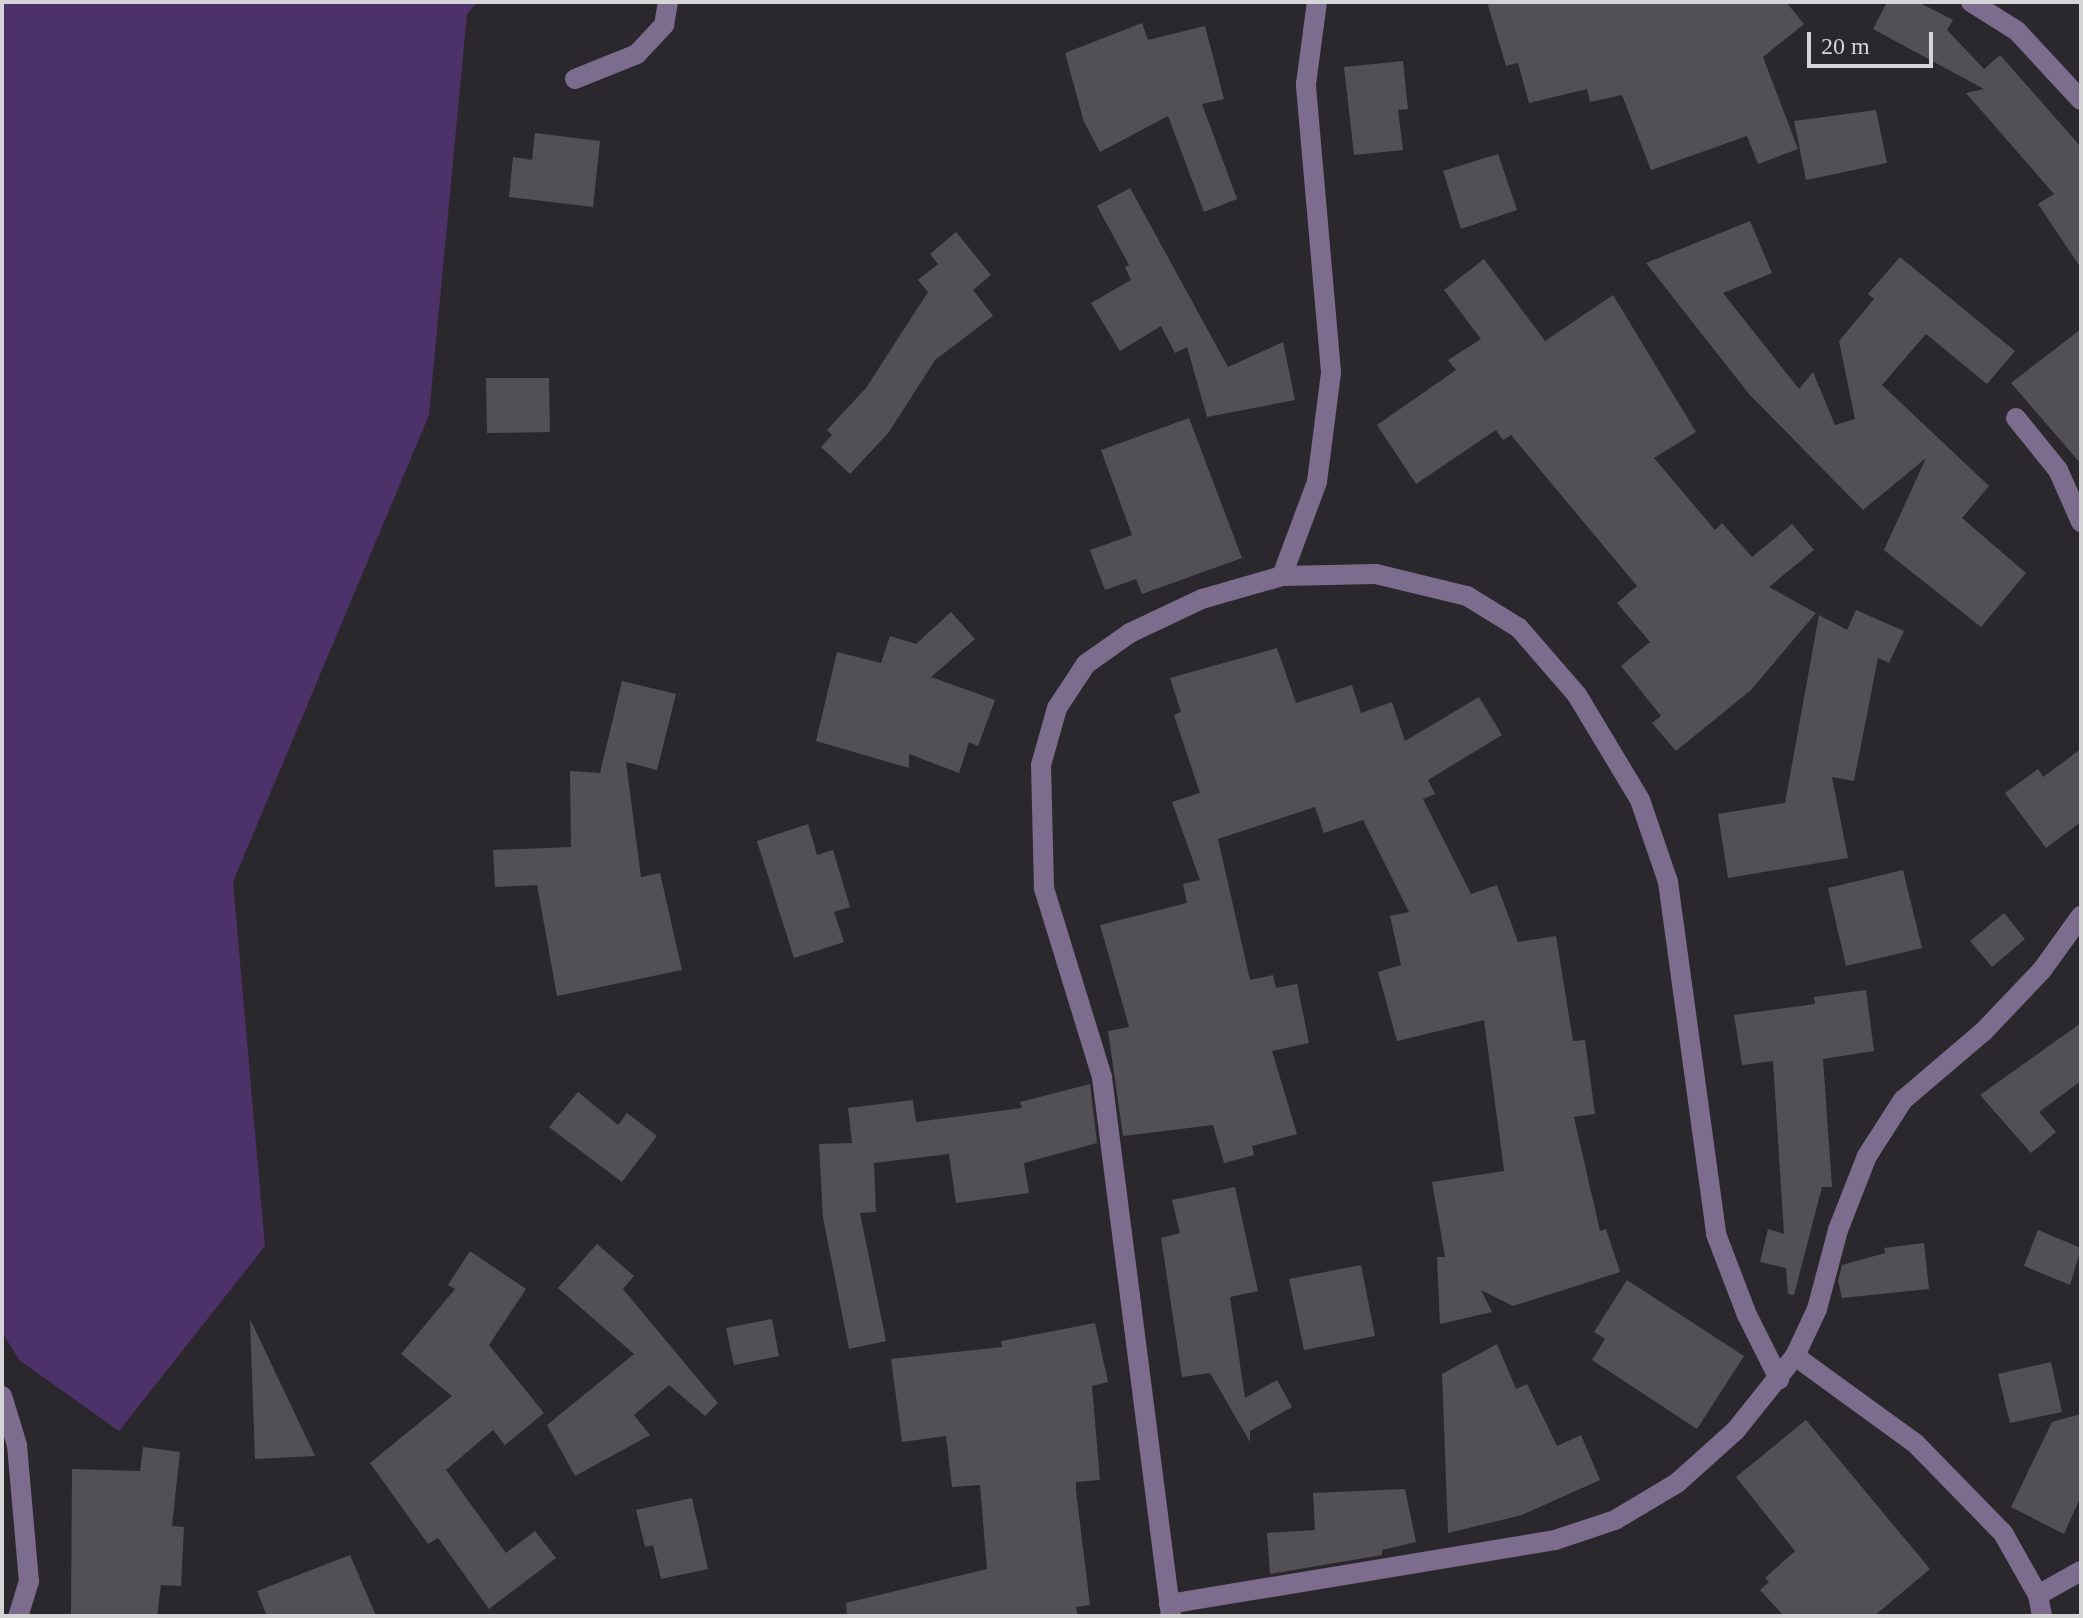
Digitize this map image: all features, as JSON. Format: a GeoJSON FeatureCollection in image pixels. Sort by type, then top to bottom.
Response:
{"type":"FeatureCollection","features":[{"type":"Feature","properties":{"kind":"street"},"geometry":{"type":"LineString","coordinates":[[575,79],[637,54],[664,25],[668,2]]}},
{"type":"Feature","properties":{"kind":"street"},"geometry":{"type":"LineString","coordinates":[[1282,576],[1317,482],[1331,372],[1306,84],[1317,2]]}},
{"type":"Feature","properties":{"kind":"street"},"geometry":{"type":"LineString","coordinates":[[1971,2],[2017,31],[2081,100]]}},
{"type":"Feature","properties":{"kind":"street"},"geometry":{"type":"LineString","coordinates":[[2016,418],[2058,470],[2081,522]]}},
{"type":"Feature","properties":{"kind":"street"},"geometry":{"type":"LineString","coordinates":[[1779,1379],[1747,1315],[1716,1234],[1668,882],[1640,800],[1618,757],[1577,695],[1519,628],[1467,596],[1376,574],[1282,576],[1202,599],[1130,633],[1086,664],[1057,708],[1041,765],[1044,888],[1102,1077],[1170,1610],[1555,1540],[1615,1520],[1677,1483],[1736,1430],[1779,1379],[1795,1356],[1817,1309],[1838,1230],[1867,1156],[1903,1100],[1983,1032],[2078,929]]}},
{"type":"Feature","properties":{"kind":"street"},"geometry":{"type":"LineString","coordinates":[[1795,1356],[1916,1444],[2003,1533],[2038,1595],[2042,1616]]}},
{"type":"Feature","properties":{"kind":"street"},"geometry":{"type":"LineString","coordinates":[[2,1396],[17,1445],[29,1581],[18,1616]]}},
{"type":"Feature","properties":{"kind":"street"},"geometry":{"type":"LineString","coordinates":[[2038,1595],[2081,1571]]}},
{"type":"Feature","properties":{"kind":"shaded area"},"geometry":{"type":"Polygon","coordinates":[[[2,2],[477,2],[467,14],[429,415],[233,882],[265,1246],[119,1431],[19,1360],[2,1332],[2,2]]]}},
{"type":"Feature","properties":{"kind":"building"},"geometry":{"type":"Polygon","coordinates":[[[1487,2],[1786,2],[1804,24],[1763,57],[1798,149],[1758,164],[1747,136],[1651,170],[1622,95],[1590,102],[1587,89],[1529,103],[1518,63],[1506,66],[1487,2]]]}},
{"type":"Feature","properties":{"kind":"building"},"geometry":{"type":"Polygon","coordinates":[[[1887,2],[1918,2],[1953,20],[1947,30],[1984,69],[2000,55],[2081,147],[2081,268],[2038,204],[2054,194],[1966,93],[1984,89],[1873,29],[1887,2]]]}},
{"type":"Feature","properties":{"kind":"building"},"geometry":{"type":"Polygon","coordinates":[[[1142,23],[1148,40],[1205,26],[1224,99],[1202,104],[1237,199],[1204,212],[1168,116],[1100,152],[1084,122],[1065,53],[1142,23]]]}},
{"type":"Feature","properties":{"kind":"building"},"geometry":{"type":"Polygon","coordinates":[[[1403,61],[1408,109],[1398,110],[1403,150],[1354,155],[1344,67],[1403,61]]]}},
{"type":"Feature","properties":{"kind":"building"},"geometry":{"type":"Polygon","coordinates":[[[1876,110],[1887,163],[1806,180],[1794,121],[1876,110]]]}},
{"type":"Feature","properties":{"kind":"building"},"geometry":{"type":"Polygon","coordinates":[[[535,133],[600,141],[593,207],[509,197],[513,157],[532,160],[535,133]]]}},
{"type":"Feature","properties":{"kind":"building"},"geometry":{"type":"Polygon","coordinates":[[[1498,154],[1517,210],[1461,229],[1443,171],[1498,154]]]}},
{"type":"Feature","properties":{"kind":"building"},"geometry":{"type":"Polygon","coordinates":[[[1130,188],[1228,367],[1283,342],[1295,400],[1207,417],[1187,347],[1175,353],[1161,326],[1120,351],[1091,303],[1131,280],[1125,267],[1129,265],[1097,206],[1130,188]]]}},
{"type":"Feature","properties":{"kind":"building"},"geometry":{"type":"Polygon","coordinates":[[[1750,221],[1772,273],[1723,293],[1799,389],[1813,372],[1835,425],[1855,419],[1839,341],[1874,299],[1868,294],[1900,257],[2015,351],[1987,384],[1926,334],[1882,385],[1989,486],[1962,518],[2026,573],[1981,627],[1884,550],[1926,458],[1863,510],[1749,394],[1646,263],[1750,221]]]}},
{"type":"Feature","properties":{"kind":"building"},"geometry":{"type":"Polygon","coordinates":[[[956,232],[991,275],[973,290],[993,316],[935,360],[889,432],[850,474],[821,447],[832,435],[827,430],[866,388],[928,292],[918,280],[938,264],[930,254],[956,232]]]}},
{"type":"Feature","properties":{"kind":"building"},"geometry":{"type":"Polygon","coordinates":[[[1484,259],[1545,341],[1613,295],[1696,432],[1654,458],[1715,530],[1722,523],[1752,557],[1792,524],[1814,550],[1769,587],[1816,613],[1751,690],[1676,751],[1652,723],[1661,716],[1621,666],[1650,642],[1617,603],[1637,586],[1511,435],[1503,440],[1496,430],[1416,484],[1377,425],[1456,370],[1448,360],[1481,339],[1444,290],[1484,259]]]}},
{"type":"Feature","properties":{"kind":"building"},"geometry":{"type":"Polygon","coordinates":[[[2081,329],[2081,464],[2011,383],[2081,329]]]}},
{"type":"Feature","properties":{"kind":"building"},"geometry":{"type":"Polygon","coordinates":[[[486,378],[549,378],[550,432],[487,433],[486,378]]]}},
{"type":"Feature","properties":{"kind":"building"},"geometry":{"type":"Polygon","coordinates":[[[1189,418],[1242,558],[1142,594],[1136,579],[1105,590],[1090,550],[1132,535],[1101,450],[1189,418]]]}},
{"type":"Feature","properties":{"kind":"building"},"geometry":{"type":"Polygon","coordinates":[[[1856,610],[1904,631],[1889,663],[1878,658],[1854,781],[1832,777],[1848,858],[1728,878],[1718,814],[1785,803],[1819,615],[1847,630],[1856,610]]]}},
{"type":"Feature","properties":{"kind":"building"},"geometry":{"type":"Polygon","coordinates":[[[951,612],[975,639],[931,677],[995,700],[978,746],[969,742],[959,773],[909,754],[909,768],[816,741],[837,652],[881,663],[890,636],[916,644],[951,612]]]}},
{"type":"Feature","properties":{"kind":"building"},"geometry":{"type":"Polygon","coordinates":[[[1277,648],[1296,703],[1352,685],[1361,713],[1392,702],[1405,741],[1479,697],[1502,735],[1428,780],[1435,794],[1423,799],[1471,894],[1497,885],[1518,942],[1556,936],[1573,1041],[1585,1040],[1595,1114],[1574,1117],[1600,1231],[1606,1229],[1620,1272],[1513,1306],[1481,1290],[1492,1312],[1440,1324],[1437,1257],[1445,1257],[1432,1182],[1504,1171],[1484,1020],[1397,1041],[1378,972],[1401,965],[1390,916],[1409,912],[1363,820],[1324,833],[1315,807],[1218,839],[1250,980],[1273,975],[1276,988],[1297,984],[1309,1043],[1272,1051],[1297,1134],[1252,1146],[1254,1155],[1224,1163],[1213,1125],[1123,1136],[1108,1031],[1129,1027],[1100,925],[1187,903],[1183,884],[1200,880],[1172,802],[1200,793],[1174,715],[1181,712],[1170,678],[1277,648]]]}},
{"type":"Feature","properties":{"kind":"building"},"geometry":{"type":"Polygon","coordinates":[[[622,681],[676,694],[657,770],[626,762],[641,877],[660,873],[682,970],[557,996],[537,885],[495,887],[493,850],[571,847],[570,771],[600,773],[622,681]]]}},
{"type":"Feature","properties":{"kind":"building"},"geometry":{"type":"Polygon","coordinates":[[[2081,749],[2081,822],[2046,848],[2005,793],[2038,769],[2043,777],[2081,749]]]}},
{"type":"Feature","properties":{"kind":"building"},"geometry":{"type":"Polygon","coordinates":[[[808,824],[817,855],[833,850],[850,907],[834,912],[844,942],[794,958],[757,841],[808,824]]]}},
{"type":"Feature","properties":{"kind":"building"},"geometry":{"type":"Polygon","coordinates":[[[1903,870],[1922,948],[1846,966],[1828,888],[1903,870]]]}},
{"type":"Feature","properties":{"kind":"building"},"geometry":{"type":"Polygon","coordinates":[[[2004,913],[2025,939],[1992,967],[1970,941],[2004,913]]]}},
{"type":"Feature","properties":{"kind":"building"},"geometry":{"type":"Polygon","coordinates":[[[1866,990],[1874,1051],[1823,1059],[1832,1187],[1822,1187],[1794,1295],[1788,1294],[1786,1268],[1760,1262],[1768,1229],[1784,1234],[1773,1061],[1742,1065],[1734,1015],[1815,1004],[1814,997],[1866,990]]]}},
{"type":"Feature","properties":{"kind":"building"},"geometry":{"type":"Polygon","coordinates":[[[2081,1023],[2081,1081],[2039,1112],[2056,1132],[2031,1153],[1980,1095],[2081,1023]]]}},
{"type":"Feature","properties":{"kind":"building"},"geometry":{"type":"Polygon","coordinates":[[[1090,1084],[1097,1143],[1024,1163],[1029,1193],[956,1203],[949,1154],[874,1163],[876,1212],[860,1213],[886,1341],[849,1349],[823,1218],[819,1144],[852,1143],[848,1108],[913,1100],[916,1122],[1022,1108],[1020,1102],[1090,1084]]]}},
{"type":"Feature","properties":{"kind":"building"},"geometry":{"type":"Polygon","coordinates":[[[578,1092],[618,1125],[627,1113],[657,1136],[622,1182],[549,1127],[578,1092]]]}},
{"type":"Feature","properties":{"kind":"building"},"geometry":{"type":"Polygon","coordinates":[[[1235,1187],[1258,1291],[1230,1297],[1245,1398],[1277,1380],[1292,1407],[1250,1431],[1250,1442],[1210,1373],[1182,1377],[1161,1238],[1180,1233],[1172,1200],[1235,1187]]]}},
{"type":"Feature","properties":{"kind":"building"},"geometry":{"type":"Polygon","coordinates":[[[2038,1230],[2081,1248],[2070,1285],[2024,1266],[2038,1230]]]}},
{"type":"Feature","properties":{"kind":"building"},"geometry":{"type":"Polygon","coordinates":[[[1924,1243],[1929,1289],[1842,1298],[1838,1281],[1842,1265],[1885,1253],[1884,1248],[1924,1243]]]}},
{"type":"Feature","properties":{"kind":"building"},"geometry":{"type":"Polygon","coordinates":[[[597,1244],[634,1276],[623,1289],[718,1403],[705,1416],[669,1385],[634,1415],[650,1435],[575,1476],[547,1425],[634,1354],[558,1288],[597,1244]]]}},
{"type":"Feature","properties":{"kind":"building"},"geometry":{"type":"Polygon","coordinates":[[[470,1251],[526,1289],[489,1345],[544,1413],[505,1445],[493,1430],[446,1470],[506,1553],[535,1531],[556,1558],[489,1609],[438,1538],[428,1544],[370,1463],[452,1396],[401,1354],[455,1289],[448,1285],[470,1251]]]}},
{"type":"Feature","properties":{"kind":"building"},"geometry":{"type":"Polygon","coordinates":[[[1361,1265],[1375,1336],[1304,1350],[1289,1279],[1361,1265]]]}},
{"type":"Feature","properties":{"kind":"building"},"geometry":{"type":"Polygon","coordinates":[[[1627,1280],[1744,1356],[1697,1429],[1592,1360],[1605,1339],[1594,1332],[1627,1280]]]}},
{"type":"Feature","properties":{"kind":"building"},"geometry":{"type":"Polygon","coordinates":[[[250,1319],[315,1456],[255,1459],[250,1319]]]}},
{"type":"Feature","properties":{"kind":"building"},"geometry":{"type":"Polygon","coordinates":[[[772,1319],[779,1356],[734,1365],[726,1328],[772,1319]]]}},
{"type":"Feature","properties":{"kind":"building"},"geometry":{"type":"Polygon","coordinates":[[[1095,1323],[1108,1382],[1092,1386],[1100,1480],[1076,1482],[1090,1605],[1076,1607],[1078,1616],[847,1616],[846,1603],[987,1569],[980,1485],[952,1487],[946,1436],[902,1442],[891,1359],[1002,1347],[1001,1341],[1095,1323]]]}},
{"type":"Feature","properties":{"kind":"building"},"geometry":{"type":"Polygon","coordinates":[[[1497,1344],[1516,1389],[1527,1384],[1557,1446],[1581,1435],[1600,1480],[1522,1515],[1448,1533],[1442,1374],[1497,1344]]]}},
{"type":"Feature","properties":{"kind":"building"},"geometry":{"type":"Polygon","coordinates":[[[2051,1362],[2062,1412],[2010,1423],[1998,1374],[2051,1362]]]}},
{"type":"Feature","properties":{"kind":"building"},"geometry":{"type":"Polygon","coordinates":[[[2081,1414],[2081,1496],[2064,1534],[2011,1507],[2052,1422],[2081,1414]]]}},
{"type":"Feature","properties":{"kind":"building"},"geometry":{"type":"Polygon","coordinates":[[[1806,1420],[1930,1569],[1874,1616],[1784,1616],[1760,1590],[1769,1582],[1765,1578],[1795,1551],[1736,1477],[1806,1420]]]}},
{"type":"Feature","properties":{"kind":"building"},"geometry":{"type":"Polygon","coordinates":[[[143,1447],[180,1452],[172,1526],[184,1527],[181,1586],[161,1585],[157,1616],[71,1616],[72,1469],[140,1471],[143,1447]]]}},
{"type":"Feature","properties":{"kind":"building"},"geometry":{"type":"Polygon","coordinates":[[[1405,1489],[1416,1542],[1382,1550],[1382,1555],[1270,1574],[1267,1533],[1315,1530],[1313,1493],[1405,1489]]]}},
{"type":"Feature","properties":{"kind":"building"},"geometry":{"type":"Polygon","coordinates":[[[692,1498],[708,1569],[661,1579],[653,1545],[645,1547],[636,1510],[692,1498]]]}},
{"type":"Feature","properties":{"kind":"building"},"geometry":{"type":"Polygon","coordinates":[[[350,1555],[376,1616],[267,1616],[257,1591],[350,1555]]]}}]}
